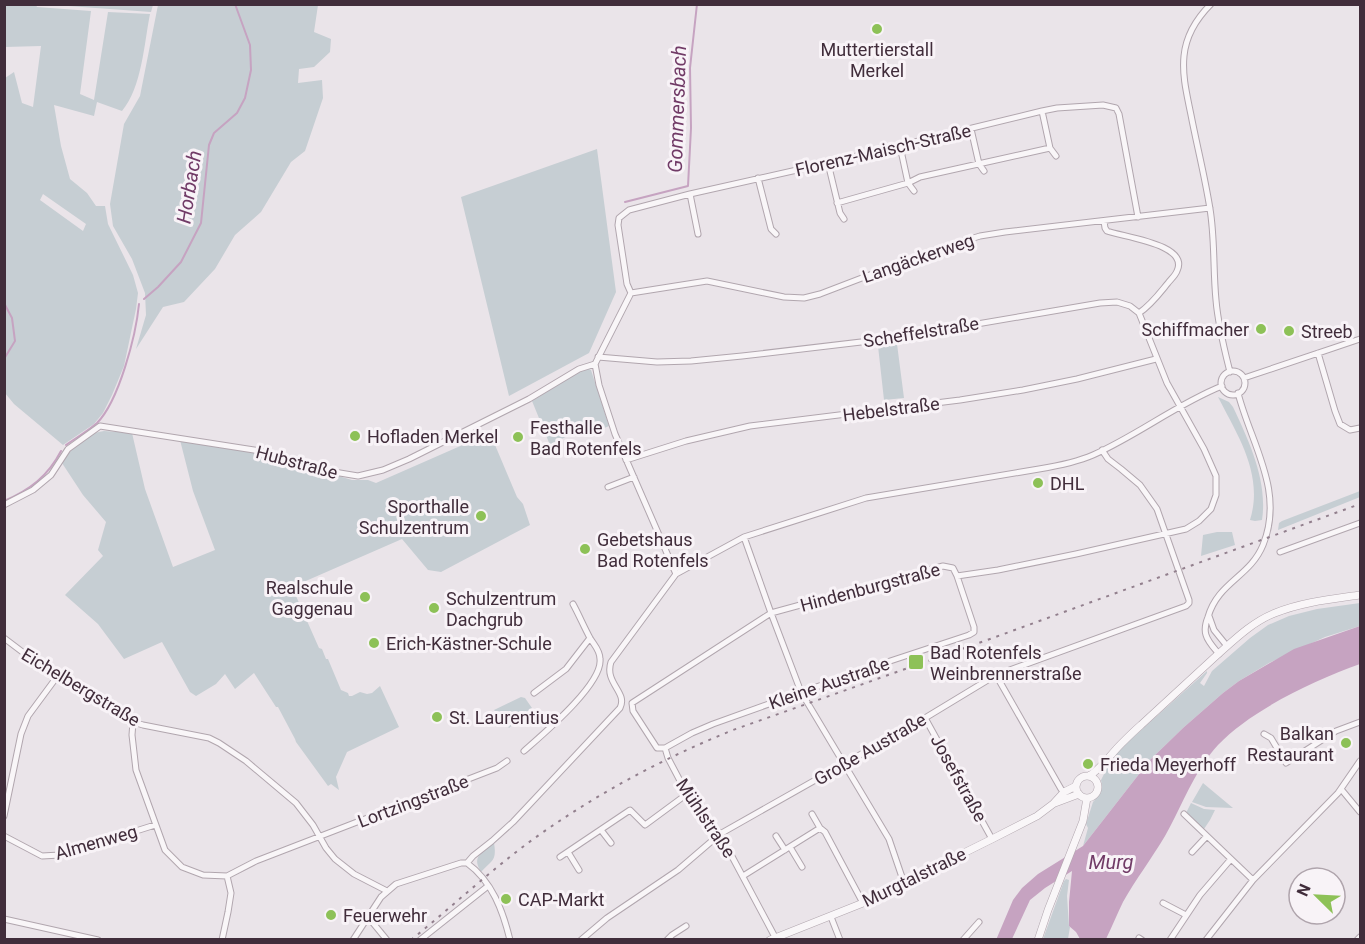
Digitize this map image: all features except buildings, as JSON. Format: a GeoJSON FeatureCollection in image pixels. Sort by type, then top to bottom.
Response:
{"type":"FeatureCollection","features":[{"type":"Feature","properties":{"kind":"street"},"geometry":{"type":"LineString","coordinates":[[1211,4],[1192,27],[1185,53],[1184,68],[1186,90],[1210,208],[1218,317],[1230,372]]}},
{"type":"Feature","properties":{"kind":"street","name":"Florenz-Maisch-Straße"},"geometry":{"type":"LineString","coordinates":[[631,293],[627,284],[618,225],[619,218],[629,210],[1057,108],[1103,105],[1116,108],[1138,218]]}},
{"type":"Feature","properties":{"kind":"street"},"geometry":{"type":"LineString","coordinates":[[1042,111],[1050,148],[1056,156]]}},
{"type":"Feature","properties":{"kind":"street"},"geometry":{"type":"LineString","coordinates":[[971,129],[979,164],[984,171]]}},
{"type":"Feature","properties":{"kind":"street"},"geometry":{"type":"LineString","coordinates":[[900,146],[908,183],[914,191]]}},
{"type":"Feature","properties":{"kind":"street"},"geometry":{"type":"LineString","coordinates":[[837,202],[908,183],[920,177],[1050,148]]}},
{"type":"Feature","properties":{"kind":"street"},"geometry":{"type":"LineString","coordinates":[[828,163],[840,213],[844,219]]}},
{"type":"Feature","properties":{"kind":"street"},"geometry":{"type":"LineString","coordinates":[[759,178],[771,229],[776,234]]}},
{"type":"Feature","properties":{"kind":"street"},"geometry":{"type":"LineString","coordinates":[[690,194],[698,234]]}},
{"type":"Feature","properties":{"kind":"street","name":"Langäckerweg"},"geometry":{"type":"LineString","coordinates":[[631,293],[707,280],[784,297],[804,298],[980,236],[1210,208]]}},
{"type":"Feature","properties":{"kind":"street"},"geometry":{"type":"LineString","coordinates":[[1104,221],[1107,231],[1163,246],[1178,261],[1178,270],[1173,277],[1153,301],[1139,313],[1156,359],[1179,406]]}},
{"type":"Feature","properties":{"kind":"street"},"geometry":{"type":"LineString","coordinates":[[631,293],[595,364],[598,385],[615,434],[676,574]]}},
{"type":"Feature","properties":{"kind":"street","name":"Scheffelstraße"},"geometry":{"type":"LineString","coordinates":[[598,357],[657,362],[742,356],[894,338],[1100,303],[1117,302],[1130,306],[1139,313]]}},
{"type":"Feature","properties":{"kind":"street"},"geometry":{"type":"LineString","coordinates":[[1244,378],[1360,339]]}},
{"type":"Feature","properties":{"kind":"street"},"geometry":{"type":"LineString","coordinates":[[1318,353],[1340,424],[1350,430],[1360,428]]}},
{"type":"Feature","properties":{"kind":"street","name":"Hebelstraße"},"geometry":{"type":"LineString","coordinates":[[626,460],[686,441],[750,426],[971,399],[1077,379],[1156,359]]}},
{"type":"Feature","properties":{"kind":"street","name":"Hubstraße"},"geometry":{"type":"LineString","coordinates":[[4,506],[33,490],[51,475],[68,449],[100,426],[254,450],[334,472],[358,476],[383,470],[410,459],[529,399],[579,369],[595,364]]}},
{"type":"Feature","properties":{"kind":"street"},"geometry":{"type":"LineString","coordinates":[[1230,372],[1238,373],[1244,378],[1244,387],[1238,393],[1228,393],[1222,386],[1223,377],[1230,372]]}},
{"type":"Feature","properties":{"kind":"street"},"geometry":{"type":"LineString","coordinates":[[467,863],[513,822],[622,704],[622,698],[609,674],[611,662],[676,574],[744,537],[866,498],[1059,466],[1092,455],[1179,406],[1222,386]]}},
{"type":"Feature","properties":{"kind":"street"},"geometry":{"type":"LineString","coordinates":[[1219,654],[1206,635],[1208,614],[1220,592],[1246,570],[1257,557],[1268,534],[1270,516],[1271,502],[1267,476],[1238,393]]}},
{"type":"Feature","properties":{"kind":"street","name":"Hindenburgstraße"},"geometry":{"type":"LineString","coordinates":[[632,707],[632,703],[771,613],[943,566],[952,568],[957,576],[998,570],[1186,529],[1199,521],[1211,509],[1217,490],[1216,476],[1211,463],[1179,406]]}},
{"type":"Feature","properties":{"kind":"street"},"geometry":{"type":"LineString","coordinates":[[1102,450],[1108,459],[1140,485],[1148,495],[1157,509],[1166,534]]}},
{"type":"Feature","properties":{"kind":"street"},"geometry":{"type":"LineString","coordinates":[[608,487],[634,477]]}},
{"type":"Feature","properties":{"kind":"street"},"geometry":{"type":"LineString","coordinates":[[1280,552],[1360,523]]}},
{"type":"Feature","properties":{"kind":"street","name":"Große Austraße"},"geometry":{"type":"LineString","coordinates":[[581,939],[607,918],[678,870],[720,834],[925,718],[996,675],[1186,606],[1189,600],[1166,534]]}},
{"type":"Feature","properties":{"kind":"street"},"geometry":{"type":"LineString","coordinates":[[744,537],[801,692],[889,839],[904,883]]}},
{"type":"Feature","properties":{"kind":"street","name":"Kleine Austraße"},"geometry":{"type":"LineString","coordinates":[[665,748],[712,724],[969,635],[974,632],[974,627],[957,576]]}},
{"type":"Feature","properties":{"kind":"street","name":"Murgtalstraße"},"geometry":{"type":"LineString","coordinates":[[773,938],[863,903],[1037,816],[1064,792],[1076,786],[1080,779],[1089,776],[1107,761],[1120,745],[1254,624],[1275,613],[1322,601],[1360,595]]}},
{"type":"Feature","properties":{"kind":"street"},"geometry":{"type":"LineString","coordinates":[[524,751],[566,712],[588,688],[599,670],[601,661],[599,651],[573,604]]}},
{"type":"Feature","properties":{"kind":"street"},"geometry":{"type":"LineString","coordinates":[[1208,614],[1214,630],[1227,646]]}},
{"type":"Feature","properties":{"kind":"street","name":"Eichelbergstraße"},"geometry":{"type":"LineString","coordinates":[[4,638],[37,663],[85,689],[133,722],[219,743],[246,761],[296,802],[313,825],[318,837],[345,868],[387,891]]}},
{"type":"Feature","properties":{"kind":"street"},"geometry":{"type":"LineString","coordinates":[[534,693],[566,669],[590,638]]}},
{"type":"Feature","properties":{"kind":"street"},"geometry":{"type":"LineString","coordinates":[[4,816],[21,734],[28,716],[59,674]]}},
{"type":"Feature","properties":{"kind":"street"},"geometry":{"type":"LineString","coordinates":[[996,675],[1064,792]]}},
{"type":"Feature","properties":{"kind":"street","name":"Mühlstraße"},"geometry":{"type":"LineString","coordinates":[[632,707],[657,748],[665,748],[687,794],[720,834],[773,938]]}},
{"type":"Feature","properties":{"kind":"street","name":"Josefstraße"},"geometry":{"type":"LineString","coordinates":[[925,718],[992,839]]}},
{"type":"Feature","properties":{"kind":"street"},"geometry":{"type":"LineString","coordinates":[[133,722],[132,735],[136,770],[165,850],[182,867],[203,875],[227,876],[231,893],[222,939]]}},
{"type":"Feature","properties":{"kind":"street"},"geometry":{"type":"LineString","coordinates":[[1264,734],[1271,738],[1286,763],[1336,731],[1360,722]]}},
{"type":"Feature","properties":{"kind":"street","name":"Lortzingstraße"},"geometry":{"type":"LineString","coordinates":[[227,876],[256,861],[497,768],[507,761]]}},
{"type":"Feature","properties":{"kind":"street","name":"Murgtalstraße"},"geometry":{"type":"LineString","coordinates":[[1087,798],[1097,791],[1096,782],[1107,761]]}},
{"type":"Feature","properties":{"kind":"street"},"geometry":{"type":"LineString","coordinates":[[1206,939],[1253,880],[1341,789],[1360,761]]}},
{"type":"Feature","properties":{"kind":"street"},"geometry":{"type":"LineString","coordinates":[[1089,776],[1096,782]]}},
{"type":"Feature","properties":{"kind":"street"},"geometry":{"type":"LineString","coordinates":[[1038,939],[1083,821],[1087,798],[1079,794],[1076,786]]}},
{"type":"Feature","properties":{"kind":"street"},"geometry":{"type":"LineString","coordinates":[[1341,789],[1360,812]]}},
{"type":"Feature","properties":{"kind":"street"},"geometry":{"type":"LineString","coordinates":[[560,857],[630,810],[645,825],[687,794]]}},
{"type":"Feature","properties":{"kind":"street","name":"Murgtalstraße"},"geometry":{"type":"LineString","coordinates":[[1053,804],[1079,794]]}},
{"type":"Feature","properties":{"kind":"street"},"geometry":{"type":"LineString","coordinates":[[812,814],[820,828],[825,831],[863,903]]}},
{"type":"Feature","properties":{"kind":"street"},"geometry":{"type":"LineString","coordinates":[[1184,814],[1253,880]]}},
{"type":"Feature","properties":{"kind":"street","name":"Almenweg"},"geometry":{"type":"LineString","coordinates":[[4,836],[42,856],[60,855],[155,825]]}},
{"type":"Feature","properties":{"kind":"street"},"geometry":{"type":"LineString","coordinates":[[743,876],[820,828]]}},
{"type":"Feature","properties":{"kind":"street"},"geometry":{"type":"LineString","coordinates":[[601,830],[611,843]]}},
{"type":"Feature","properties":{"kind":"street"},"geometry":{"type":"LineString","coordinates":[[776,836],[802,867]]}},
{"type":"Feature","properties":{"kind":"street"},"geometry":{"type":"LineString","coordinates":[[1192,852],[1207,836]]}},
{"type":"Feature","properties":{"kind":"street"},"geometry":{"type":"LineString","coordinates":[[568,852],[579,870]]}},
{"type":"Feature","properties":{"kind":"street"},"geometry":{"type":"LineString","coordinates":[[1170,939],[1200,895],[1231,859]]}},
{"type":"Feature","properties":{"kind":"street"},"geometry":{"type":"LineString","coordinates":[[353,939],[381,897],[396,884],[467,863],[483,878],[497,900],[510,939]]}},
{"type":"Feature","properties":{"kind":"street"},"geometry":{"type":"LineString","coordinates":[[420,939],[488,886]]}},
{"type":"Feature","properties":{"kind":"street"},"geometry":{"type":"LineString","coordinates":[[1163,903],[1186,915]]}},
{"type":"Feature","properties":{"kind":"street"},"geometry":{"type":"LineString","coordinates":[[831,916],[840,939]]}},
{"type":"Feature","properties":{"kind":"street"},"geometry":{"type":"LineString","coordinates":[[368,917],[387,939]]}},
{"type":"Feature","properties":{"kind":"street"},"geometry":{"type":"LineString","coordinates":[[4,919],[98,939]]}},
{"type":"Feature","properties":{"kind":"street"},"geometry":{"type":"LineString","coordinates":[[963,939],[979,922]]}},
{"type":"Feature","properties":{"kind":"street"},"geometry":{"type":"LineString","coordinates":[[667,939],[686,926]]}},
{"type":"Feature","properties":{"kind":"shaded area"},"geometry":{"type":"Polygon","coordinates":[[[41,4],[153,4],[153,5],[151,12],[41,4]]]}},
{"type":"Feature","properties":{"kind":"shaded area"},"geometry":{"type":"Polygon","coordinates":[[[4,5],[36,5],[37,7],[91,11],[80,94],[94,100],[108,12],[150,14],[138,78],[129,101],[122,111],[97,102],[94,116],[54,105],[61,146],[70,179],[87,193],[96,206],[105,206],[108,224],[133,275],[138,293],[124,366],[112,395],[103,413],[94,424],[63,445],[14,404],[5,393],[5,78],[14,72],[22,103],[33,107],[41,46],[5,47],[4,5]],[[43,194],[40,200],[83,231],[86,224],[43,194]]]}},
{"type":"Feature","properties":{"kind":"shaded area"},"geometry":{"type":"Polygon","coordinates":[[[158,5],[318,5],[314,32],[331,39],[330,52],[314,67],[299,69],[298,83],[322,80],[323,98],[305,151],[291,162],[261,212],[235,235],[215,269],[184,302],[163,307],[136,349],[146,315],[145,293],[132,259],[113,226],[110,204],[124,124],[140,96],[158,5]]]}},
{"type":"Feature","properties":{"kind":"shaded area"},"geometry":{"type":"Polygon","coordinates":[[[597,149],[616,292],[589,353],[509,396],[461,197],[597,149]]]}},
{"type":"Feature","properties":{"kind":"shaded area"},"geometry":{"type":"Polygon","coordinates":[[[897,344],[904,398],[884,400],[878,346],[897,344]]]}},
{"type":"Feature","properties":{"kind":"shaded area"},"geometry":{"type":"Polygon","coordinates":[[[587,368],[591,370],[609,426],[590,434],[581,429],[550,445],[532,401],[587,368]]]}},
{"type":"Feature","properties":{"kind":"shaded area"},"geometry":{"type":"Polygon","coordinates":[[[1218,397],[1229,402],[1233,407],[1251,447],[1260,476],[1262,520],[1250,520],[1254,487],[1247,456],[1218,397]]]}},
{"type":"Feature","properties":{"kind":"shaded area"},"geometry":{"type":"Polygon","coordinates":[[[104,431],[132,433],[145,489],[173,567],[215,550],[193,491],[180,440],[268,455],[352,480],[368,480],[376,483],[490,433],[517,497],[523,504],[530,525],[441,572],[428,570],[402,539],[292,587],[319,648],[328,659],[341,690],[352,696],[360,692],[372,693],[380,686],[399,727],[347,752],[336,777],[339,790],[331,784],[328,786],[296,742],[278,707],[254,673],[235,689],[225,674],[216,684],[196,696],[190,692],[162,642],[124,659],[98,624],[65,595],[103,556],[98,550],[106,522],[83,495],[62,463],[84,438],[104,431]]]}},
{"type":"Feature","properties":{"kind":"shaded area"},"geometry":{"type":"Polygon","coordinates":[[[1360,491],[1360,497],[1278,530],[1279,523],[1282,521],[1360,491]]]}},
{"type":"Feature","properties":{"kind":"shaded area"},"geometry":{"type":"Polygon","coordinates":[[[1232,532],[1235,545],[1201,556],[1203,535],[1232,532]]]}},
{"type":"Feature","properties":{"kind":"shaded area"},"geometry":{"type":"Polygon","coordinates":[[[1360,603],[1360,626],[1325,637],[1269,663],[1223,693],[1183,728],[1150,760],[1083,846],[1088,828],[1086,824],[1093,802],[1100,794],[1101,780],[1120,749],[1207,671],[1200,683],[1204,686],[1212,671],[1268,625],[1289,616],[1317,609],[1360,603]]]}},
{"type":"Feature","properties":{"kind":"shaded area"},"geometry":{"type":"Polygon","coordinates":[[[521,697],[525,698],[532,708],[509,728],[494,710],[521,697]]]}},
{"type":"Feature","properties":{"kind":"shaded area"},"geometry":{"type":"Polygon","coordinates":[[[1203,783],[1233,808],[1206,807],[1192,802],[1203,783]]]}},
{"type":"Feature","properties":{"kind":"shaded area"},"geometry":{"type":"Polygon","coordinates":[[[1191,803],[1204,809],[1215,810],[1204,829],[1186,813],[1191,803]]]}},
{"type":"Feature","properties":{"kind":"shaded area"},"geometry":{"type":"Polygon","coordinates":[[[494,843],[494,857],[481,872],[477,862],[479,855],[494,843]]]}},
{"type":"Feature","properties":{"kind":"shaded area"},"geometry":{"type":"Polygon","coordinates":[[[1069,880],[1068,939],[1043,939],[1064,881],[1069,880]]]}},
{"type":"Feature","properties":{"kind":"water","name":"Murg"},"geometry":{"type":"Polygon","coordinates":[[[1360,626],[1360,664],[1323,678],[1284,697],[1248,720],[1218,745],[1195,777],[1165,836],[1123,902],[1106,939],[1080,939],[1069,926],[1072,871],[1030,900],[1012,939],[996,940],[1013,900],[1022,888],[1038,874],[1083,846],[1150,760],[1223,693],[1294,649],[1360,626]]]}},
{"type":"Feature","properties":{"kind":"waterway","name":"Horbach"},"geometry":{"type":"LineString","coordinates":[[144,299],[181,262],[201,223],[209,145],[214,133],[237,113],[245,98],[251,70],[250,45],[235,4]]}},
{"type":"Feature","properties":{"kind":"waterway","name":"Gommersbach"},"geometry":{"type":"LineString","coordinates":[[625,202],[688,186],[691,128],[690,68],[697,4]]}},
{"type":"Feature","properties":{"kind":"waterway"},"geometry":{"type":"LineString","coordinates":[[4,303],[12,318],[15,341],[4,359]]}},
{"type":"Feature","properties":{"kind":"waterway","name":"Horbach"},"geometry":{"type":"LineString","coordinates":[[66,445],[97,423],[105,413],[125,367],[139,304]]}},
{"type":"Feature","properties":{"kind":"waterway","name":"Horbach"},"geometry":{"type":"LineString","coordinates":[[4,501],[22,492],[44,475],[61,451]]}},
{"type":"Feature","properties":{"kind":"railway"},"geometry":{"type":"LineString","coordinates":[[411,940],[522,847],[562,819],[609,790],[682,752],[733,730],[1360,504]]}},
{"type":"Feature","properties":{"kind":"place","name":"Muttertierstall Merkel"},"geometry":{"type":"Point","coordinates":[877,29]}},
{"type":"Feature","properties":{"kind":"place","name":"Schiffmacher"},"geometry":{"type":"Point","coordinates":[1261,329]}},
{"type":"Feature","properties":{"kind":"place","name":"Streeb"},"geometry":{"type":"Point","coordinates":[1289,331]}},
{"type":"Feature","properties":{"kind":"place","name":"Hofladen Merkel"},"geometry":{"type":"Point","coordinates":[355,436]}},
{"type":"Feature","properties":{"kind":"place","name":"Festhalle Bad Rotenfels"},"geometry":{"type":"Point","coordinates":[518,437]}},
{"type":"Feature","properties":{"kind":"place","name":"DHL"},"geometry":{"type":"Point","coordinates":[1038,483]}},
{"type":"Feature","properties":{"kind":"place","name":"Sporthalle Schulzentrum"},"geometry":{"type":"Point","coordinates":[481,516]}},
{"type":"Feature","properties":{"kind":"place","name":"Gebetshaus Bad Rotenfels"},"geometry":{"type":"Point","coordinates":[585,549]}},
{"type":"Feature","properties":{"kind":"place","name":"Realschule Gaggenau"},"geometry":{"type":"Point","coordinates":[365,597]}},
{"type":"Feature","properties":{"kind":"place","name":"Schulzentrum Dachgrub"},"geometry":{"type":"Point","coordinates":[434,608]}},
{"type":"Feature","properties":{"kind":"place","name":"Erich-Kästner-Schule"},"geometry":{"type":"Point","coordinates":[374,643]}},
{"type":"Feature","properties":{"kind":"place","name":"Bad Rotenfels Weinbrennerstraße"},"geometry":{"type":"Point","coordinates":[916,662]}},
{"type":"Feature","properties":{"kind":"place","name":"St. Laurentius"},"geometry":{"type":"Point","coordinates":[437,717]}},
{"type":"Feature","properties":{"kind":"place","name":"Balkan Restaurant"},"geometry":{"type":"Point","coordinates":[1346,743]}},
{"type":"Feature","properties":{"kind":"place","name":"Frieda Meyerhoff"},"geometry":{"type":"Point","coordinates":[1088,764]}},
{"type":"Feature","properties":{"kind":"place","name":"CAP-Markt"},"geometry":{"type":"Point","coordinates":[506,899]}},
{"type":"Feature","properties":{"kind":"place","name":"Feuerwehr"},"geometry":{"type":"Point","coordinates":[331,915]}}]}
